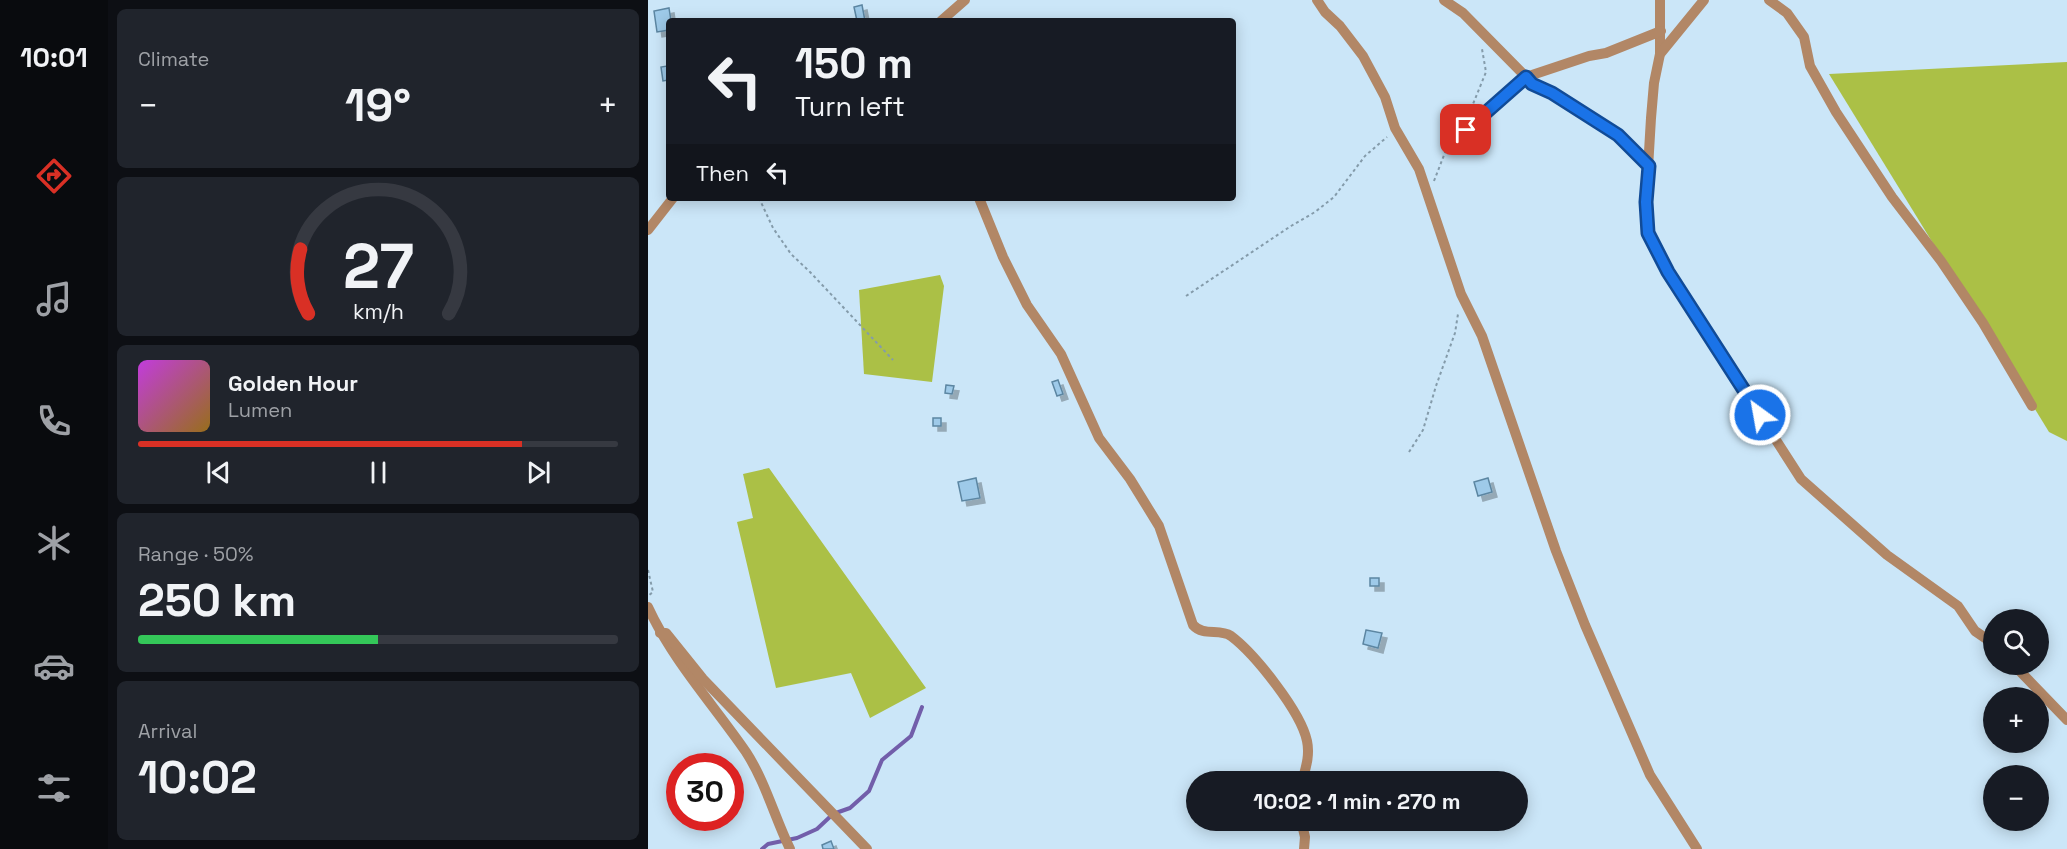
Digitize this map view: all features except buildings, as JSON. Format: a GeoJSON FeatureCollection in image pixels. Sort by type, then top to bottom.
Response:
{"type":"FeatureCollection","features":[{"type":"Feature","properties":{"kind":"street"},"geometry":{"type":"LineString","coordinates":[[944,18],[965,0]]}},
{"type":"Feature","properties":{"kind":"street"},"geometry":{"type":"LineString","coordinates":[[1317,0],[1363,56],[1385,98],[1395,128],[1419,169],[1461,294],[1482,336],[1556,550],[1585,625],[1650,775],[1697,849]]}},
{"type":"Feature","properties":{"kind":"street"},"geometry":{"type":"LineString","coordinates":[[1444,0],[1463,13],[1532,84],[1552,93],[1618,135],[1649,166]]}},
{"type":"Feature","properties":{"kind":"street"},"geometry":{"type":"LineString","coordinates":[[1660,0],[1660,54],[1654,83],[1646,202],[1648,233],[1668,272],[1801,479],[1887,555],[1958,606],[1975,631],[1983,636]]}},
{"type":"Feature","properties":{"kind":"street"},"geometry":{"type":"LineString","coordinates":[[1660,54],[1704,0]]}},
{"type":"Feature","properties":{"kind":"street"},"geometry":{"type":"LineString","coordinates":[[1769,0],[1787,13],[1804,37],[1810,66],[1836,112],[1892,197],[1983,323],[2032,406]]}},
{"type":"Feature","properties":{"kind":"street"},"geometry":{"type":"LineString","coordinates":[[1452,142],[1526,77],[1589,56],[1606,53],[1660,32]]}},
{"type":"Feature","properties":{"kind":"street"},"geometry":{"type":"LineString","coordinates":[[648,230],[671,201]]}},
{"type":"Feature","properties":{"kind":"street"},"geometry":{"type":"LineString","coordinates":[[980,201],[1003,257],[1027,305],[1061,354],[1099,438],[1130,479],[1160,526],[1193,625],[1205,632],[1223,632],[1229,635],[1243,646],[1270,677],[1296,716],[1306,739],[1308,759],[1305,771]]}},
{"type":"Feature","properties":{"kind":"street"},"geometry":{"type":"LineString","coordinates":[[648,607],[660,633],[747,754],[790,849]]}},
{"type":"Feature","properties":{"kind":"street"},"geometry":{"type":"LineString","coordinates":[[660,633],[666,633],[703,679],[867,849]]}},
{"type":"Feature","properties":{"kind":"street"},"geometry":{"type":"LineString","coordinates":[[2024,675],[2067,720]]}},
{"type":"Feature","properties":{"kind":"street"},"geometry":{"type":"LineString","coordinates":[[1304,831],[1304,849]]}},
{"type":"Feature","properties":{"kind":"path"},"geometry":{"type":"LineString","coordinates":[[1469,114],[1486,72],[1481,48]]}},
{"type":"Feature","properties":{"kind":"path"},"geometry":{"type":"LineString","coordinates":[[1186,296],[1291,226],[1316,212],[1334,197],[1365,156],[1395,128]]}},
{"type":"Feature","properties":{"kind":"path"},"geometry":{"type":"LineString","coordinates":[[1429,198],[1443,154],[1452,142]]}},
{"type":"Feature","properties":{"kind":"path"},"geometry":{"type":"LineString","coordinates":[[760,201],[773,228],[791,254],[893,360]]}},
{"type":"Feature","properties":{"kind":"path"},"geometry":{"type":"LineString","coordinates":[[1408,452],[1423,430],[1455,333],[1458,314]]}},
{"type":"Feature","properties":{"kind":"path"},"geometry":{"type":"LineString","coordinates":[[648,570],[653,592],[648,596]]}},
{"type":"Feature","properties":{"kind":"green space"},"geometry":{"type":"Polygon","coordinates":[[[2067,62],[2067,441],[2049,432],[1829,74],[2067,62]]]}},
{"type":"Feature","properties":{"kind":"green space"},"geometry":{"type":"Polygon","coordinates":[[[940,275],[944,286],[932,382],[864,374],[859,290],[940,275]]]}},
{"type":"Feature","properties":{"kind":"green space"},"geometry":{"type":"Polygon","coordinates":[[[769,468],[926,688],[870,718],[851,673],[776,688],[737,522],[753,518],[743,474],[769,468]]]}},
{"type":"Feature","properties":{"kind":"waterway"},"geometry":{"type":"LineString","coordinates":[[762,849],[768,844],[797,838],[817,829],[833,814],[850,808],[869,791],[882,760],[911,736],[922,707]]}},
{"type":"Feature","properties":{"kind":"route"},"geometry":{"type":"LineString","coordinates":[[1466,130],[1526,77],[1532,84],[1552,93],[1618,135],[1649,166],[1646,202],[1648,233],[1668,272],[1760,415]]}}]}
